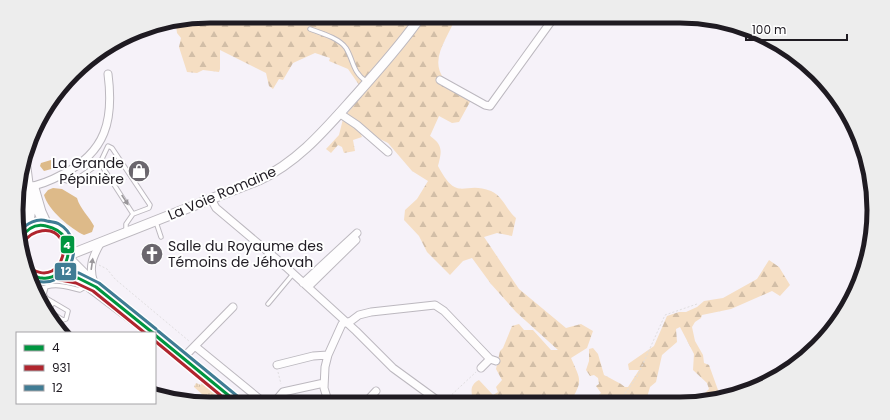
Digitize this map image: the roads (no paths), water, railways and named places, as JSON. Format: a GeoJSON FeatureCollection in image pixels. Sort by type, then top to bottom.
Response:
{"type":"FeatureCollection","features":[{"type":"Feature","properties":{"kind":"main road"},"geometry":{"type":"LineString","coordinates":[[27,172],[31,187],[46,225]]}},
{"type":"Feature","properties":{"kind":"main road"},"geometry":{"type":"LineString","coordinates":[[24,229],[30,212],[31,187]]}},
{"type":"Feature","properties":{"kind":"main road"},"geometry":{"type":"LineString","coordinates":[[25,234],[33,227],[46,225],[60,231],[68,243],[68,257],[65,265],[56,274],[49,277],[36,278]]}},
{"type":"Feature","properties":{"kind":"main road"},"geometry":{"type":"LineString","coordinates":[[68,257],[96,287],[152,332]]}},
{"type":"Feature","properties":{"kind":"main road"},"geometry":{"type":"LineString","coordinates":[[56,274],[78,278],[96,287]]}},
{"type":"Feature","properties":{"kind":"main road"},"geometry":{"type":"LineString","coordinates":[[156,336],[230,397]]}},
{"type":"Feature","properties":{"kind":"street","name":"La Voie Romaine"},"geometry":{"type":"LineString","coordinates":[[68,257],[88,247],[259,180],[283,167],[310,144],[339,113],[398,46],[416,23]]}},
{"type":"Feature","properties":{"kind":"street"},"geometry":{"type":"LineString","coordinates":[[440,80],[485,106],[490,106],[550,23]]}},
{"type":"Feature","properties":{"kind":"street"},"geometry":{"type":"LineString","coordinates":[[31,187],[56,178],[86,161],[101,139],[109,112],[108,74]]}},
{"type":"Feature","properties":{"kind":"street"},"geometry":{"type":"LineString","coordinates":[[339,113],[353,121],[388,152]]}},
{"type":"Feature","properties":{"kind":"street"},"geometry":{"type":"LineString","coordinates":[[211,199],[216,208],[306,285],[393,368],[436,397]]}},
{"type":"Feature","properties":{"kind":"street"},"geometry":{"type":"LineString","coordinates":[[306,285],[357,237]]}},
{"type":"Feature","properties":{"kind":"street"},"geometry":{"type":"LineString","coordinates":[[96,287],[92,276],[91,264],[94,254],[101,242]]}},
{"type":"Feature","properties":{"kind":"street"},"geometry":{"type":"LineString","coordinates":[[68,243],[88,247]]}},
{"type":"Feature","properties":{"kind":"street"},"geometry":{"type":"LineString","coordinates":[[327,397],[324,383],[328,355],[340,328],[346,322],[351,321],[359,314],[435,305],[444,311],[493,360],[479,369]]}},
{"type":"Feature","properties":{"kind":"street"},"geometry":{"type":"LineString","coordinates":[[183,358],[196,347],[233,307]]}},
{"type":"Feature","properties":{"kind":"street"},"geometry":{"type":"LineString","coordinates":[[196,347],[257,397]]}},
{"type":"Feature","properties":{"kind":"street"},"geometry":{"type":"LineString","coordinates":[[277,365],[313,356],[328,355]]}},
{"type":"Feature","properties":{"kind":"street"},"geometry":{"type":"LineString","coordinates":[[279,397],[283,392],[324,383]]}},
{"type":"Feature","properties":{"kind":"street"},"geometry":{"type":"LineString","coordinates":[[370,397],[376,391]]}},
{"type":"Feature","properties":{"kind":"lane"},"geometry":{"type":"LineString","coordinates":[[310,29],[341,44],[346,48],[355,71],[367,82]]}},
{"type":"Feature","properties":{"kind":"lane"},"geometry":{"type":"LineString","coordinates":[[56,178],[74,181],[100,163],[108,146],[112,148],[150,205],[149,208],[133,214],[126,224],[126,233]]}},
{"type":"Feature","properties":{"kind":"lane"},"geometry":{"type":"LineString","coordinates":[[100,163],[133,214]]}},
{"type":"Feature","properties":{"kind":"lane"},"geometry":{"type":"LineString","coordinates":[[156,221],[161,237]]}},
{"type":"Feature","properties":{"kind":"lane"},"geometry":{"type":"LineString","coordinates":[[268,304],[293,274]]}},
{"type":"Feature","properties":{"kind":"lane"},"geometry":{"type":"LineString","coordinates":[[40,289],[46,287],[66,285],[80,290],[85,287],[143,332]]}},
{"type":"Feature","properties":{"kind":"lane"},"geometry":{"type":"LineString","coordinates":[[46,287],[44,296],[68,312],[66,319],[64,320],[56,315]]}},
{"type":"Feature","properties":{"kind":"lane"},"geometry":{"type":"LineString","coordinates":[[51,308],[53,302]]}},
{"type":"Feature","properties":{"kind":"lane"},"geometry":{"type":"LineString","coordinates":[[156,343],[175,358],[183,358]]}},
{"type":"Feature","properties":{"kind":"place","name":"La Grande Pépinière"},"geometry":{"type":"Point","coordinates":[139,171]}},
{"type":"Feature","properties":{"kind":"place","name":"Salle du Royaume des Témoins de Jéhovah"},"geometry":{"type":"Point","coordinates":[152,254]}}]}
